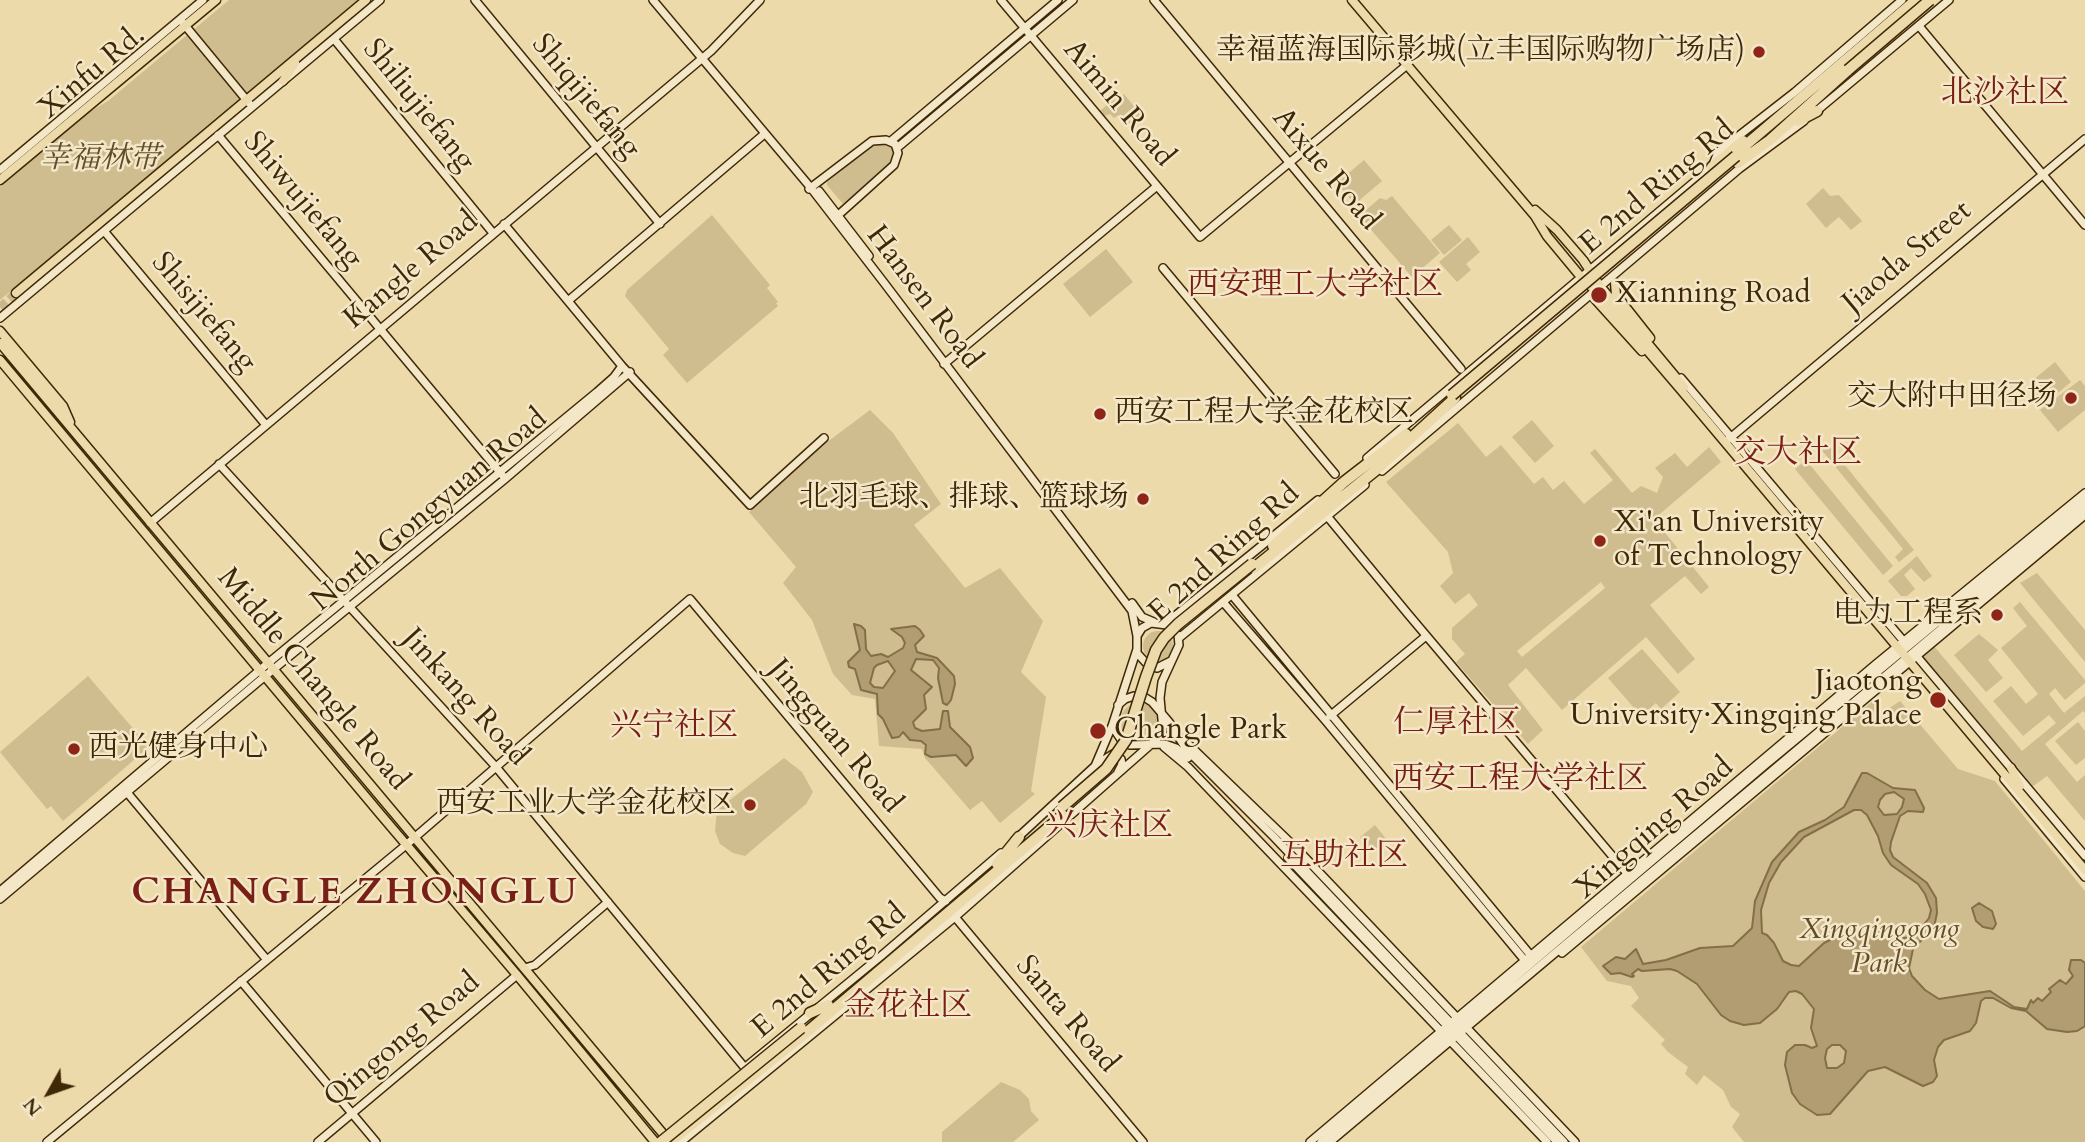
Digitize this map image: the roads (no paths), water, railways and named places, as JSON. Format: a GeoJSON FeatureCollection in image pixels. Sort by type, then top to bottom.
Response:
{"type":"FeatureCollection","features":[{"type":"Feature","properties":{"kind":"highway"},"geometry":{"type":"LineString","coordinates":[[1844,68],[1930,0]]}},
{"type":"Feature","properties":{"kind":"highway"},"geometry":{"type":"LineString","coordinates":[[1844,68],[1911,1]]}},
{"type":"Feature","properties":{"kind":"highway","name":"E 2nd Ring Rd"},"geometry":{"type":"LineString","coordinates":[[1737,159],[1747,144],[1844,68]]}},
{"type":"Feature","properties":{"kind":"highway","name":"E 2nd Ring Rd"},"geometry":{"type":"LineString","coordinates":[[1249,560],[1292,539],[1394,448],[1737,159],[1770,140],[1844,68]]}},
{"type":"Feature","properties":{"kind":"highway"},"geometry":{"type":"LineString","coordinates":[[1712,167],[1759,128],[1790,108]]}},
{"type":"Feature","properties":{"kind":"highway"},"geometry":{"type":"LineString","coordinates":[[1785,127],[1817,111]]}},
{"type":"Feature","properties":{"kind":"highway"},"geometry":{"type":"LineString","coordinates":[[1761,154],[1770,140]]}},
{"type":"Feature","properties":{"kind":"highway"},"geometry":{"type":"LineString","coordinates":[[1371,455],[1394,448]]}},
{"type":"Feature","properties":{"kind":"highway"},"geometry":{"type":"LineString","coordinates":[[1382,471],[1394,448]]}},
{"type":"Feature","properties":{"kind":"highway","name":"E 2nd Ring Rd"},"geometry":{"type":"LineString","coordinates":[[663,1141],[804,1030],[1065,809],[1106,769],[1126,740],[1156,650],[1164,638],[1249,560],[1394,448]]}},
{"type":"Feature","properties":{"kind":"highway"},"geometry":{"type":"LineString","coordinates":[[1310,511],[1321,497]]}},
{"type":"Feature","properties":{"kind":"highway"},"geometry":{"type":"LineString","coordinates":[[1292,539],[1310,530]]}},
{"type":"Feature","properties":{"kind":"highway"},"geometry":{"type":"LineString","coordinates":[[999,866],[1018,837]]}},
{"type":"Feature","properties":{"kind":"highway"},"geometry":{"type":"LineString","coordinates":[[999,866],[1034,847]]}},
{"type":"Feature","properties":{"kind":"highway","name":"E 2nd Ring Rd"},"geometry":{"type":"LineString","coordinates":[[804,1030],[828,1005],[999,866]]}},
{"type":"Feature","properties":{"kind":"highway"},"geometry":{"type":"LineString","coordinates":[[810,1013],[828,1005]]}},
{"type":"Feature","properties":{"kind":"highway"},"geometry":{"type":"LineString","coordinates":[[804,1030],[824,1025]]}},
{"type":"Feature","properties":{"kind":"main road","name":"Xinfu Rd."},"geometry":{"type":"LineString","coordinates":[[0,180],[183,23],[216,0]]}},
{"type":"Feature","properties":{"kind":"main road"},"geometry":{"type":"LineString","coordinates":[[16,293],[249,103],[300,55],[366,0]]}},
{"type":"Feature","properties":{"kind":"main road"},"geometry":{"type":"LineString","coordinates":[[1352,0],[1535,216],[1581,277],[1597,289]]}},
{"type":"Feature","properties":{"kind":"main road"},"geometry":{"type":"LineString","coordinates":[[1358,0],[1590,270],[1597,289],[1595,299],[1631,341],[1667,365],[1730,438],[1907,652],[1996,766],[2085,870]]}},
{"type":"Feature","properties":{"kind":"main road"},"geometry":{"type":"LineString","coordinates":[[283,81],[300,55]]}},
{"type":"Feature","properties":{"kind":"main road"},"geometry":{"type":"LineString","coordinates":[[1615,283],[1614,292],[1649,336],[1657,358],[2085,863]]}},
{"type":"Feature","properties":{"kind":"main road"},"geometry":{"type":"LineString","coordinates":[[0,331],[63,406],[74,432]]}},
{"type":"Feature","properties":{"kind":"main road","name":"Middle Changle Road"},"geometry":{"type":"LineString","coordinates":[[0,343],[525,968],[663,1141]]}},
{"type":"Feature","properties":{"kind":"main road","name":"Middle Changle Road"},"geometry":{"type":"LineString","coordinates":[[0,360],[406,845],[663,1141]]}},
{"type":"Feature","properties":{"kind":"main road"},"geometry":{"type":"LineString","coordinates":[[83,460],[91,453]]}},
{"type":"Feature","properties":{"kind":"main road"},"geometry":{"type":"LineString","coordinates":[[2011,768],[2020,786]]}},
{"type":"Feature","properties":{"kind":"street"},"geometry":{"type":"LineString","coordinates":[[0,170],[183,23],[203,0]]}},
{"type":"Feature","properties":{"kind":"street"},"geometry":{"type":"LineString","coordinates":[[2,316],[218,135],[249,103],[283,81],[380,0]]}},
{"type":"Feature","properties":{"kind":"street","name":"Shiqijiefang"},"geometry":{"type":"LineString","coordinates":[[475,0],[660,224]]}},
{"type":"Feature","properties":{"kind":"street","name":"Hansen Road"},"geometry":{"type":"LineString","coordinates":[[653,0],[704,57]]}},
{"type":"Feature","properties":{"kind":"street","name":"Hansen Road"},"geometry":{"type":"LineString","coordinates":[[659,0],[835,218],[1142,617],[1160,623]]}},
{"type":"Feature","properties":{"kind":"street","name":"Kangle Road"},"geometry":{"type":"LineString","coordinates":[[150,523],[704,57],[760,0]]}},
{"type":"Feature","properties":{"kind":"street","name":"Aimin Road"},"geometry":{"type":"LineString","coordinates":[[1001,0],[1200,237],[1289,162]]}},
{"type":"Feature","properties":{"kind":"street"},"geometry":{"type":"LineString","coordinates":[[897,148],[1027,32],[1058,0]]}},
{"type":"Feature","properties":{"kind":"street"},"geometry":{"type":"LineString","coordinates":[[811,188],[872,141],[891,141],[1027,32],[1073,0]]}},
{"type":"Feature","properties":{"kind":"street","name":"Aixue Road"},"geometry":{"type":"LineString","coordinates":[[1154,0],[1461,369]]}},
{"type":"Feature","properties":{"kind":"street"},"geometry":{"type":"LineString","coordinates":[[681,1142],[955,917],[1154,744],[1163,730],[1160,687],[1179,638],[1382,471],[1739,169],[1817,111],[1949,0]]}},
{"type":"Feature","properties":{"kind":"street"},"geometry":{"type":"LineString","coordinates":[[1171,661],[1160,667],[1151,667],[1140,658],[1137,636],[1144,626],[1170,620],[1249,560],[1712,167],[1718,152],[1911,1]]}},
{"type":"Feature","properties":{"kind":"street"},"geometry":{"type":"LineString","coordinates":[[183,23],[249,103]]}},
{"type":"Feature","properties":{"kind":"street"},"geometry":{"type":"LineString","coordinates":[[1919,26],[2085,225]]}},
{"type":"Feature","properties":{"kind":"street","name":"Shiliujiefang"},"geometry":{"type":"LineString","coordinates":[[334,40],[493,233]]}},
{"type":"Feature","properties":{"kind":"street"},"geometry":{"type":"LineString","coordinates":[[1289,162],[1407,65]]}},
{"type":"Feature","properties":{"kind":"street","name":"Shiwujiefang"},"geometry":{"type":"LineString","coordinates":[[218,135],[503,476]]}},
{"type":"Feature","properties":{"kind":"street"},"geometry":{"type":"LineString","coordinates":[[568,302],[762,136]]}},
{"type":"Feature","properties":{"kind":"street","name":"Jiaoda Street"},"geometry":{"type":"LineString","coordinates":[[1730,438],[2085,139]]}},
{"type":"Feature","properties":{"kind":"street"},"geometry":{"type":"LineString","coordinates":[[835,218],[894,164],[898,153],[891,141]]}},
{"type":"Feature","properties":{"kind":"street"},"geometry":{"type":"LineString","coordinates":[[144,187],[186,162]]}},
{"type":"Feature","properties":{"kind":"street"},"geometry":{"type":"LineString","coordinates":[[946,363],[1157,186]]}},
{"type":"Feature","properties":{"kind":"street"},"geometry":{"type":"LineString","coordinates":[[504,224],[622,366],[750,505],[824,438]]}},
{"type":"Feature","properties":{"kind":"street","name":"Shisijiefang"},"geometry":{"type":"LineString","coordinates":[[104,231],[266,425]]}},
{"type":"Feature","properties":{"kind":"street"},"geometry":{"type":"LineString","coordinates":[[1163,268],[1335,474]]}},
{"type":"Feature","properties":{"kind":"street","name":"Hansen Road"},"geometry":{"type":"LineString","coordinates":[[946,363],[1132,611],[1137,636]]}},
{"type":"Feature","properties":{"kind":"street","name":"North Gongyuan Road"},"geometry":{"type":"LineString","coordinates":[[503,476],[614,377],[622,366]]}},
{"type":"Feature","properties":{"kind":"street","name":"North Gongyuan Road"},"geometry":{"type":"LineString","coordinates":[[0,899],[270,667],[630,372]]}},
{"type":"Feature","properties":{"kind":"street","name":"Jinkang Road"},"geometry":{"type":"LineString","coordinates":[[219,464],[496,767],[745,1068]]}},
{"type":"Feature","properties":{"kind":"street"},"geometry":{"type":"LineString","coordinates":[[1336,1142],[1455,1032],[1907,652],[2085,493]]}},
{"type":"Feature","properties":{"kind":"street","name":"Xingqing Road"},"geometry":{"type":"LineString","coordinates":[[1329,1142],[1588,916],[1634,881],[2085,500]]}},
{"type":"Feature","properties":{"kind":"street","name":"Xingqing Road"},"geometry":{"type":"LineString","coordinates":[[1907,652],[2085,508]]}},
{"type":"Feature","properties":{"kind":"street"},"geometry":{"type":"LineString","coordinates":[[1907,652],[2085,515]]}},
{"type":"Feature","properties":{"kind":"street"},"geometry":{"type":"LineString","coordinates":[[1327,516],[1634,881]]}},
{"type":"Feature","properties":{"kind":"street"},"geometry":{"type":"LineString","coordinates":[[1232,595],[1532,966]]}},
{"type":"Feature","properties":{"kind":"street","name":"Jingguan Road"},"geometry":{"type":"LineString","coordinates":[[496,767],[690,599],[940,898],[946,901]]}},
{"type":"Feature","properties":{"kind":"street"},"geometry":{"type":"LineString","coordinates":[[1223,602],[1329,718]]}},
{"type":"Feature","properties":{"kind":"street"},"geometry":{"type":"LineString","coordinates":[[1160,623],[1173,630],[1179,638]]}},
{"type":"Feature","properties":{"kind":"street"},"geometry":{"type":"LineString","coordinates":[[1329,718],[1426,636]]}},
{"type":"Feature","properties":{"kind":"street"},"geometry":{"type":"LineString","coordinates":[[1095,766],[1112,726],[1137,649]]}},
{"type":"Feature","properties":{"kind":"street"},"geometry":{"type":"LineString","coordinates":[[1907,652],[2085,856]]}},
{"type":"Feature","properties":{"kind":"street"},"geometry":{"type":"LineString","coordinates":[[1118,705],[1134,696],[1144,697],[1161,711],[1186,749],[1274,837],[1557,1142]]}},
{"type":"Feature","properties":{"kind":"street"},"geometry":{"type":"LineString","coordinates":[[1112,726],[1116,735],[1130,745],[1154,744],[1176,748],[1183,753],[1564,1142]]}},
{"type":"Feature","properties":{"kind":"street"},"geometry":{"type":"LineString","coordinates":[[1154,744],[1181,759],[1412,1002],[1455,1032],[1575,1142]]}},
{"type":"Feature","properties":{"kind":"street"},"geometry":{"type":"LineString","coordinates":[[663,1141],[745,1068],[946,901],[1095,766],[1110,755],[1117,755],[1122,764],[1113,778]]}},
{"type":"Feature","properties":{"kind":"street"},"geometry":{"type":"LineString","coordinates":[[1996,766],[2013,792],[2085,877]]}},
{"type":"Feature","properties":{"kind":"street"},"geometry":{"type":"LineString","coordinates":[[47,1142],[406,845],[496,767]]}},
{"type":"Feature","properties":{"kind":"street"},"geometry":{"type":"LineString","coordinates":[[125,790],[267,960]]}},
{"type":"Feature","properties":{"kind":"street","name":"North Gongyuan Road"},"geometry":{"type":"LineString","coordinates":[[0,891],[125,790]]}},
{"type":"Feature","properties":{"kind":"street"},"geometry":{"type":"LineString","coordinates":[[1246,828],[1253,822]]}},
{"type":"Feature","properties":{"kind":"street"},"geometry":{"type":"LineString","coordinates":[[1532,966],[1575,918],[1634,881]]}},
{"type":"Feature","properties":{"kind":"street","name":"Qingong Road"},"geometry":{"type":"LineString","coordinates":[[525,968],[535,965],[608,901]]}},
{"type":"Feature","properties":{"kind":"street"},"geometry":{"type":"LineString","coordinates":[[1575,918],[1588,916]]}},
{"type":"Feature","properties":{"kind":"street","name":"Santa Road"},"geometry":{"type":"LineString","coordinates":[[955,917],[1143,1142]]}},
{"type":"Feature","properties":{"kind":"street","name":"Qingong Road"},"geometry":{"type":"LineString","coordinates":[[318,1142],[517,975]]}},
{"type":"Feature","properties":{"kind":"street"},"geometry":{"type":"LineString","coordinates":[[242,981],[376,1142]]}},
{"type":"Feature","properties":{"kind":"street"},"geometry":{"type":"LineString","coordinates":[[1411,988],[1412,1002]]}},
{"type":"Feature","properties":{"kind":"street"},"geometry":{"type":"LineString","coordinates":[[1310,1142],[1455,1032]]}},
{"type":"Feature","properties":{"kind":"street"},"geometry":{"type":"LineString","coordinates":[[1455,1032],[1547,1142]]}},
{"type":"Feature","properties":{"kind":"street","name":"Xingqing Road"},"geometry":{"type":"LineString","coordinates":[[1321,1142],[1455,1032]]}},
{"type":"Feature","properties":{"kind":"tunnel"},"geometry":{"type":"LineString","coordinates":[[0,307],[16,293]]}},
{"type":"Feature","properties":{"kind":"place","name":"幸福蓝海国际影城(立丰国际购物广场店)"},"geometry":{"type":"Point","coordinates":[1759,52]}},
{"type":"Feature","properties":{"kind":"place","name":"Xianning Road"},"geometry":{"type":"Point","coordinates":[1599,295]}},
{"type":"Feature","properties":{"kind":"place","name":"交大附中田径场"},"geometry":{"type":"Point","coordinates":[2071,398]}},
{"type":"Feature","properties":{"kind":"place","name":"西安工程大学金花校区"},"geometry":{"type":"Point","coordinates":[1100,414]}},
{"type":"Feature","properties":{"kind":"place","name":"北羽毛球、排球、篮球场"},"geometry":{"type":"Point","coordinates":[1143,499]}},
{"type":"Feature","properties":{"kind":"place","name":"Xi'an University of Technology"},"geometry":{"type":"Point","coordinates":[1600,541]}},
{"type":"Feature","properties":{"kind":"place","name":"电力工程系"},"geometry":{"type":"Point","coordinates":[1997,615]}},
{"type":"Feature","properties":{"kind":"place","name":"Jiaotong University·Xingqing Palace"},"geometry":{"type":"Point","coordinates":[1938,700]}},
{"type":"Feature","properties":{"kind":"place","name":"Changle Park"},"geometry":{"type":"Point","coordinates":[1098,731]}},
{"type":"Feature","properties":{"kind":"place","name":"西光健身中心"},"geometry":{"type":"Point","coordinates":[74,749]}},
{"type":"Feature","properties":{"kind":"place","name":"西安工业大学金花校区"},"geometry":{"type":"Point","coordinates":[750,805]}},
{"type":"Feature","properties":{"kind":"district","name":"北沙社区"},"geometry":{"type":"Point","coordinates":[2005,95]}},
{"type":"Feature","properties":{"kind":"district","name":"西安理工大学社区"},"geometry":{"type":"Point","coordinates":[1315,287]}},
{"type":"Feature","properties":{"kind":"district","name":"交大社区"},"geometry":{"type":"Point","coordinates":[1798,455]}},
{"type":"Feature","properties":{"kind":"district","name":"仁厚社区"},"geometry":{"type":"Point","coordinates":[1457,725]}},
{"type":"Feature","properties":{"kind":"district","name":"兴宁社区"},"geometry":{"type":"Point","coordinates":[674,728]}},
{"type":"Feature","properties":{"kind":"district","name":"西安工程大学社区"},"geometry":{"type":"Point","coordinates":[1520,781]}},
{"type":"Feature","properties":{"kind":"district","name":"兴庆社区"},"geometry":{"type":"Point","coordinates":[1109,828]}},
{"type":"Feature","properties":{"kind":"district","name":"互助社区"},"geometry":{"type":"Point","coordinates":[1344,858]}},
{"type":"Feature","properties":{"kind":"district","name":"CHANGLE ZHONGLU"},"geometry":{"type":"Point","coordinates":[355,894]}},
{"type":"Feature","properties":{"kind":"district","name":"金花社区"},"geometry":{"type":"Point","coordinates":[908,1008]}},
{"type":"Feature","properties":{"kind":"park label","name":"幸福林带"},"geometry":{"type":"Point","coordinates":[100,160]}},
{"type":"Feature","properties":{"kind":"park label","name":"Xingqinggong Park"},"geometry":{"type":"Point","coordinates":[1879,948]}}]}
